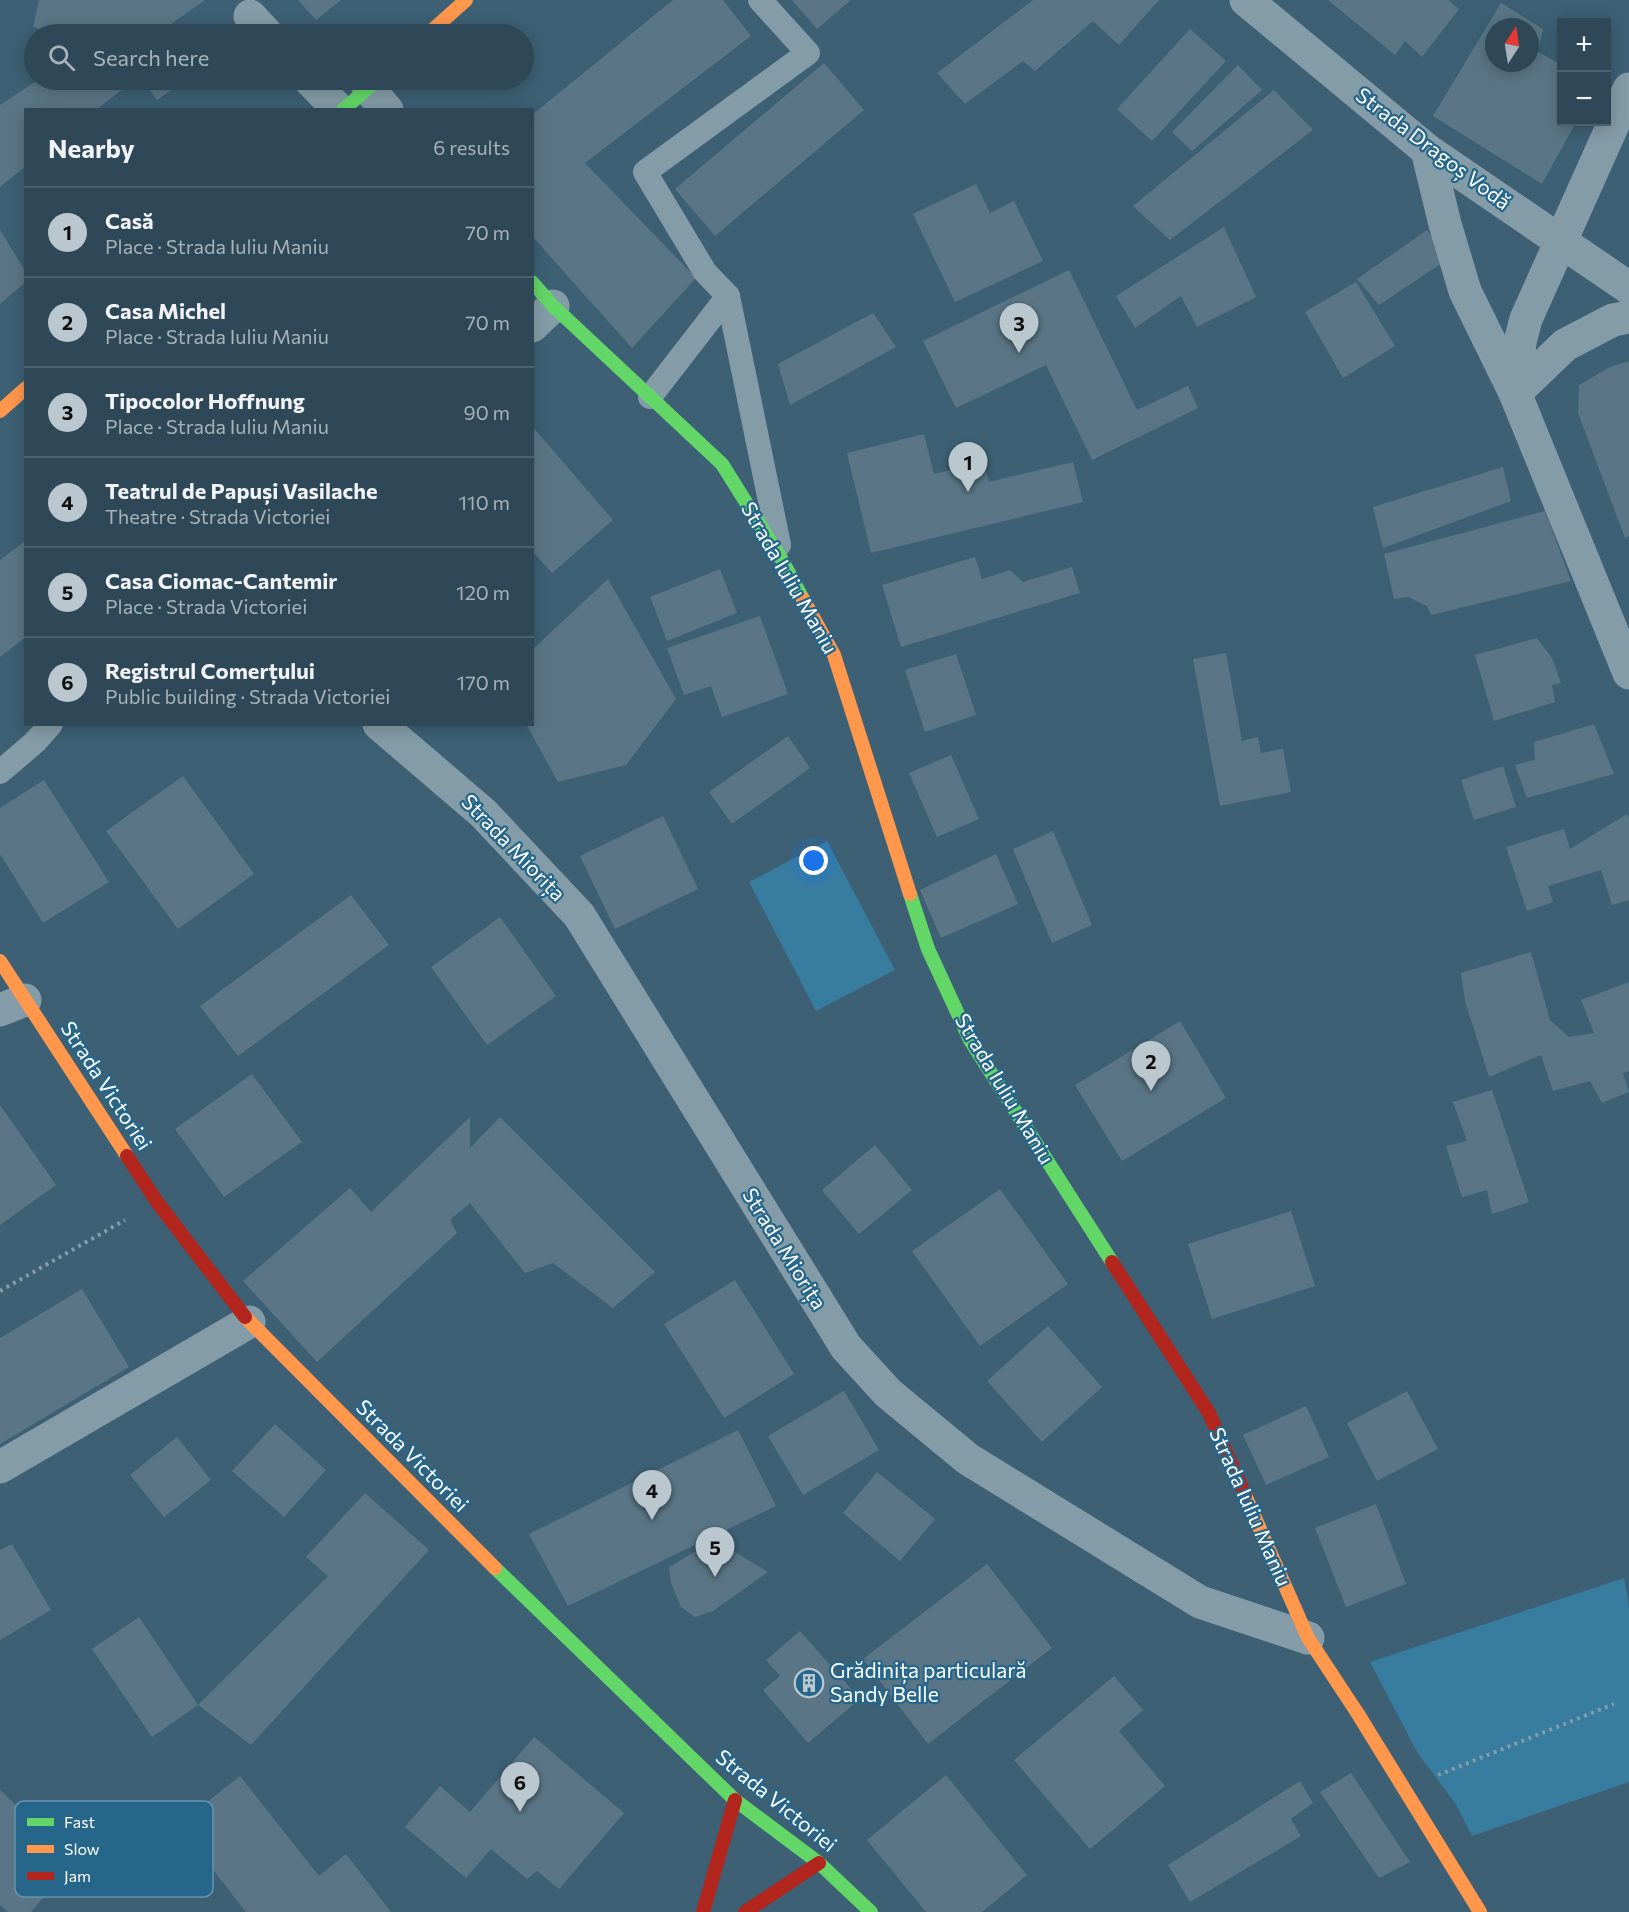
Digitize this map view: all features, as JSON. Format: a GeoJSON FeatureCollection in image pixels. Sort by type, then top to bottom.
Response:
{"type":"FeatureCollection","features":[{"type":"Feature","properties":{"kind":"street"},"geometry":{"type":"LineString","coordinates":[[439,24],[466,0]]}},
{"type":"Feature","properties":{"kind":"street","name":"Strada Dragoș Vodă"},"geometry":{"type":"LineString","coordinates":[[1246,0],[1427,150],[1629,288]]}},
{"type":"Feature","properties":{"kind":"street"},"geometry":{"type":"LineString","coordinates":[[1515,393],[1520,342],[1526,319],[1629,89]]}},
{"type":"Feature","properties":{"kind":"street"},"geometry":{"type":"LineString","coordinates":[[320,90],[339,108]]}},
{"type":"Feature","properties":{"kind":"street"},"geometry":{"type":"LineString","coordinates":[[345,108],[377,92]]}},
{"type":"Feature","properties":{"kind":"street"},"geometry":{"type":"LineString","coordinates":[[1427,150],[1445,224],[1466,291],[1515,393],[1629,673]]}},
{"type":"Feature","properties":{"kind":"street","name":"Strada Iuliu Maniu"},"geometry":{"type":"LineString","coordinates":[[539,305],[650,397],[723,464],[782,560],[834,654],[928,949],[970,1040],[1209,1413],[1308,1638],[1480,1912]]}},
{"type":"Feature","properties":{"kind":"street"},"geometry":{"type":"LineString","coordinates":[[1515,393],[1565,345],[1613,320],[1629,317]]}},
{"type":"Feature","properties":{"kind":"street"},"geometry":{"type":"LineString","coordinates":[[0,411],[24,390]]}},
{"type":"Feature","properties":{"kind":"street","name":"Strada Miorița"},"geometry":{"type":"LineString","coordinates":[[381,726],[483,813],[579,915],[846,1347],[888,1393],[968,1459],[1200,1602],[1308,1638]]}},
{"type":"Feature","properties":{"kind":"street","name":"Strada Victoriei"},"geometry":{"type":"LineString","coordinates":[[0,961],[12,1005],[157,1202],[249,1322],[520,1593],[735,1800],[819,1863],[871,1912]]}},
{"type":"Feature","properties":{"kind":"street"},"geometry":{"type":"LineString","coordinates":[[0,1467],[249,1322]]}},
{"type":"Feature","properties":{"kind":"street"},"geometry":{"type":"LineString","coordinates":[[702,1912],[735,1800]]}},
{"type":"Feature","properties":{"kind":"street"},"geometry":{"type":"LineString","coordinates":[[745,1912],[819,1863]]}},
{"type":"Feature","properties":{"kind":"lane"},"geometry":{"type":"LineString","coordinates":[[760,0],[808,52],[645,172],[705,272],[728,296],[782,560]]}},
{"type":"Feature","properties":{"kind":"lane"},"geometry":{"type":"LineString","coordinates":[[650,397],[728,296]]}},
{"type":"Feature","properties":{"kind":"lane"},"geometry":{"type":"LineString","coordinates":[[0,772],[35,742],[49,726]]}},
{"type":"Feature","properties":{"kind":"path"},"geometry":{"type":"LineString","coordinates":[[0,1291],[157,1202]]}},
{"type":"Feature","properties":{"kind":"path"},"geometry":{"type":"LineString","coordinates":[[1404,1789],[1614,1704]]}},
{"type":"Feature","properties":{"kind":"shaded area"},"geometry":{"type":"Polygon","coordinates":[[[827,841],[895,970],[816,1011],[749,882],[827,841]]]}},
{"type":"Feature","properties":{"kind":"shaded area"},"geometry":{"type":"Polygon","coordinates":[[[1624,1578],[1629,1607],[1629,1782],[1472,1836],[1455,1803],[1417,1752],[1370,1662],[1624,1578]]]}},
{"type":"Feature","properties":{"kind":"building"},"geometry":{"type":"Polygon","coordinates":[[[39,0],[205,0],[171,24],[34,24],[39,0]]]}},
{"type":"Feature","properties":{"kind":"building"},"geometry":{"type":"Polygon","coordinates":[[[298,0],[341,0],[316,20],[298,0]]]}},
{"type":"Feature","properties":{"kind":"building"},"geometry":{"type":"Polygon","coordinates":[[[673,0],[723,0],[751,36],[585,163],[696,278],[632,348],[534,238],[534,113],[673,0]]]}},
{"type":"Feature","properties":{"kind":"building"},"geometry":{"type":"Polygon","coordinates":[[[792,0],[851,0],[817,29],[792,0]]]}},
{"type":"Feature","properties":{"kind":"building"},"geometry":{"type":"Polygon","coordinates":[[[1033,0],[1159,0],[1119,45],[1093,21],[1035,71],[1023,61],[965,104],[937,73],[1033,0]]]}},
{"type":"Feature","properties":{"kind":"building"},"geometry":{"type":"Polygon","coordinates":[[[1328,0],[1448,0],[1459,9],[1422,57],[1405,41],[1395,55],[1328,0]]]}},
{"type":"Feature","properties":{"kind":"building"},"geometry":{"type":"Polygon","coordinates":[[[1501,3],[1525,18],[1492,18],[1501,3]]]}},
{"type":"Feature","properties":{"kind":"building"},"geometry":{"type":"Polygon","coordinates":[[[1539,27],[1543,29],[1539,47],[1539,27]]]}},
{"type":"Feature","properties":{"kind":"building"},"geometry":{"type":"Polygon","coordinates":[[[1190,29],[1226,61],[1152,141],[1117,109],[1190,29]]]}},
{"type":"Feature","properties":{"kind":"building"},"geometry":{"type":"Polygon","coordinates":[[[1485,30],[1485,72],[1539,72],[1539,53],[1557,62],[1557,126],[1574,126],[1542,184],[1433,116],[1485,30]]]}},
{"type":"Feature","properties":{"kind":"building"},"geometry":{"type":"Polygon","coordinates":[[[824,63],[864,110],[715,236],[675,189],[824,63]]]}},
{"type":"Feature","properties":{"kind":"building"},"geometry":{"type":"Polygon","coordinates":[[[1238,65],[1262,90],[1192,151],[1172,132],[1238,65]]]}},
{"type":"Feature","properties":{"kind":"building"},"geometry":{"type":"Polygon","coordinates":[[[24,89],[121,90],[99,108],[24,108],[24,168],[0,187],[0,105],[24,89]]]}},
{"type":"Feature","properties":{"kind":"building"},"geometry":{"type":"Polygon","coordinates":[[[150,90],[172,90],[157,100],[150,90]]]}},
{"type":"Feature","properties":{"kind":"building"},"geometry":{"type":"Polygon","coordinates":[[[1274,90],[1313,130],[1170,240],[1133,206],[1274,90]]]}},
{"type":"Feature","properties":{"kind":"building"},"geometry":{"type":"Polygon","coordinates":[[[976,184],[990,213],[1014,201],[1043,261],[955,302],[913,214],[976,184]]]}},
{"type":"Feature","properties":{"kind":"building"},"geometry":{"type":"Polygon","coordinates":[[[1224,227],[1256,297],[1197,327],[1181,296],[1135,328],[1116,296],[1224,227]]]}},
{"type":"Feature","properties":{"kind":"building"},"geometry":{"type":"Polygon","coordinates":[[[0,230],[24,269],[24,284],[0,304],[0,230]]]}},
{"type":"Feature","properties":{"kind":"building"},"geometry":{"type":"Polygon","coordinates":[[[1427,230],[1448,259],[1379,305],[1357,279],[1427,230]]]}},
{"type":"Feature","properties":{"kind":"building"},"geometry":{"type":"Polygon","coordinates":[[[1069,270],[1137,410],[1188,386],[1198,408],[1092,460],[1046,365],[956,408],[923,341],[1069,270]]]}},
{"type":"Feature","properties":{"kind":"building"},"geometry":{"type":"Polygon","coordinates":[[[1356,282],[1395,346],[1343,378],[1305,312],[1356,282]]]}},
{"type":"Feature","properties":{"kind":"building"},"geometry":{"type":"Polygon","coordinates":[[[873,313],[896,347],[790,405],[778,364],[873,313]]]}},
{"type":"Feature","properties":{"kind":"building"},"geometry":{"type":"Polygon","coordinates":[[[1629,361],[1629,536],[1625,538],[1578,413],[1579,385],[1610,367],[1629,361]]]}},
{"type":"Feature","properties":{"kind":"building"},"geometry":{"type":"Polygon","coordinates":[[[534,428],[613,520],[552,573],[534,553],[534,428]]]}},
{"type":"Feature","properties":{"kind":"building"},"geometry":{"type":"Polygon","coordinates":[[[924,434],[934,474],[984,462],[989,482],[1073,462],[1083,502],[871,553],[847,453],[924,434]]]}},
{"type":"Feature","properties":{"kind":"building"},"geometry":{"type":"Polygon","coordinates":[[[1503,467],[1511,501],[1383,548],[1373,507],[1503,467]]]}},
{"type":"Feature","properties":{"kind":"building"},"geometry":{"type":"Polygon","coordinates":[[[1545,511],[1571,581],[1431,615],[1427,606],[1408,597],[1394,599],[1384,554],[1545,511]]]}},
{"type":"Feature","properties":{"kind":"building"},"geometry":{"type":"Polygon","coordinates":[[[24,542],[24,639],[0,657],[0,560],[24,542]]]}},
{"type":"Feature","properties":{"kind":"building"},"geometry":{"type":"Polygon","coordinates":[[[975,557],[982,579],[1010,570],[1023,582],[1072,567],[1080,593],[901,647],[882,585],[975,557]]]}},
{"type":"Feature","properties":{"kind":"building"},"geometry":{"type":"Polygon","coordinates":[[[720,569],[737,613],[667,641],[650,597],[720,569]]]}},
{"type":"Feature","properties":{"kind":"building"},"geometry":{"type":"Polygon","coordinates":[[[608,579],[676,699],[626,765],[558,782],[527,726],[534,726],[534,648],[608,579]]]}},
{"type":"Feature","properties":{"kind":"building"},"geometry":{"type":"Polygon","coordinates":[[[760,616],[788,694],[722,717],[711,686],[684,695],[667,648],[760,616]]]}},
{"type":"Feature","properties":{"kind":"building"},"geometry":{"type":"Polygon","coordinates":[[[1537,638],[1552,658],[1561,683],[1552,685],[1555,702],[1494,721],[1475,655],[1537,638]]]}},
{"type":"Feature","properties":{"kind":"building"},"geometry":{"type":"Polygon","coordinates":[[[1226,653],[1242,741],[1258,737],[1261,753],[1283,749],[1291,792],[1220,806],[1193,659],[1226,653]]]}},
{"type":"Feature","properties":{"kind":"building"},"geometry":{"type":"Polygon","coordinates":[[[956,654],[976,715],[925,732],[905,670],[956,654]]]}},
{"type":"Feature","properties":{"kind":"building"},"geometry":{"type":"Polygon","coordinates":[[[1594,724],[1614,774],[1527,798],[1515,765],[1535,760],[1534,742],[1594,724]]]}},
{"type":"Feature","properties":{"kind":"building"},"geometry":{"type":"Polygon","coordinates":[[[788,736],[810,768],[732,824],[709,792],[788,736]]]}},
{"type":"Feature","properties":{"kind":"building"},"geometry":{"type":"Polygon","coordinates":[[[951,755],[979,819],[937,837],[909,773],[951,755]]]}},
{"type":"Feature","properties":{"kind":"building"},"geometry":{"type":"Polygon","coordinates":[[[1503,766],[1516,807],[1474,820],[1461,780],[1503,766]]]}},
{"type":"Feature","properties":{"kind":"building"},"geometry":{"type":"Polygon","coordinates":[[[183,776],[254,874],[178,929],[106,831],[183,776]]]}},
{"type":"Feature","properties":{"kind":"building"},"geometry":{"type":"Polygon","coordinates":[[[44,780],[109,882],[43,923],[0,854],[0,808],[44,780]]]}},
{"type":"Feature","properties":{"kind":"building"},"geometry":{"type":"Polygon","coordinates":[[[1627,814],[1629,818],[1629,900],[1612,905],[1601,870],[1548,886],[1553,902],[1527,911],[1506,847],[1564,829],[1570,849],[1627,814]]]}},
{"type":"Feature","properties":{"kind":"building"},"geometry":{"type":"Polygon","coordinates":[[[663,816],[698,889],[615,929],[580,856],[663,816]]]}},
{"type":"Feature","properties":{"kind":"building"},"geometry":{"type":"Polygon","coordinates":[[[1053,831],[1092,925],[1052,943],[1013,849],[1053,831]]]}},
{"type":"Feature","properties":{"kind":"building"},"geometry":{"type":"Polygon","coordinates":[[[996,854],[1018,904],[941,938],[920,890],[996,854]]]}},
{"type":"Feature","properties":{"kind":"building"},"geometry":{"type":"Polygon","coordinates":[[[351,895],[389,945],[238,1056],[200,1006],[351,895]]]}},
{"type":"Feature","properties":{"kind":"building"},"geometry":{"type":"Polygon","coordinates":[[[500,917],[556,996],[487,1045],[431,967],[500,917]]]}},
{"type":"Feature","properties":{"kind":"building"},"geometry":{"type":"Polygon","coordinates":[[[1531,952],[1550,1020],[1569,1037],[1594,1033],[1581,1000],[1629,982],[1629,1071],[1623,1073],[1629,1092],[1602,1103],[1590,1081],[1553,1091],[1541,1055],[1489,1077],[1465,1001],[1461,973],[1531,952]]]}},
{"type":"Feature","properties":{"kind":"building"},"geometry":{"type":"Polygon","coordinates":[[[1180,1021],[1226,1098],[1122,1161],[1075,1085],[1180,1021]]]}},
{"type":"Feature","properties":{"kind":"building"},"geometry":{"type":"Polygon","coordinates":[[[252,1074],[302,1142],[224,1197],[175,1129],[252,1074]]]}},
{"type":"Feature","properties":{"kind":"building"},"geometry":{"type":"Polygon","coordinates":[[[1492,1090],[1529,1202],[1492,1214],[1487,1190],[1462,1197],[1446,1146],[1467,1141],[1453,1102],[1492,1090]]]}},
{"type":"Feature","properties":{"kind":"building"},"geometry":{"type":"Polygon","coordinates":[[[0,1105],[56,1185],[0,1225],[0,1105]]]}},
{"type":"Feature","properties":{"kind":"building"},"geometry":{"type":"Polygon","coordinates":[[[470,1117],[470,1148],[500,1117],[655,1272],[613,1308],[553,1263],[525,1273],[470,1203],[450,1220],[457,1233],[317,1362],[243,1281],[350,1188],[371,1212],[470,1117]]]}},
{"type":"Feature","properties":{"kind":"building"},"geometry":{"type":"Polygon","coordinates":[[[875,1145],[912,1190],[859,1234],[822,1190],[875,1145]]]}},
{"type":"Feature","properties":{"kind":"building"},"geometry":{"type":"Polygon","coordinates":[[[1000,1189],[1068,1284],[980,1346],[912,1251],[1000,1189]]]}},
{"type":"Feature","properties":{"kind":"building"},"geometry":{"type":"Polygon","coordinates":[[[1291,1211],[1315,1286],[1212,1319],[1188,1244],[1291,1211]]]}},
{"type":"Feature","properties":{"kind":"building"},"geometry":{"type":"Polygon","coordinates":[[[735,1280],[794,1374],[724,1418],[664,1324],[735,1280]]]}},
{"type":"Feature","properties":{"kind":"building"},"geometry":{"type":"Polygon","coordinates":[[[82,1289],[129,1367],[0,1444],[0,1338],[82,1289]]]}},
{"type":"Feature","properties":{"kind":"building"},"geometry":{"type":"Polygon","coordinates":[[[1048,1326],[1102,1387],[1042,1442],[987,1381],[1048,1326]]]}},
{"type":"Feature","properties":{"kind":"building"},"geometry":{"type":"Polygon","coordinates":[[[844,1391],[879,1450],[803,1495],[768,1436],[844,1391]]]}},
{"type":"Feature","properties":{"kind":"building"},"geometry":{"type":"Polygon","coordinates":[[[1407,1391],[1438,1449],[1377,1481],[1347,1423],[1407,1391]]]}},
{"type":"Feature","properties":{"kind":"building"},"geometry":{"type":"Polygon","coordinates":[[[1306,1406],[1329,1457],[1266,1485],[1243,1435],[1306,1406]]]}},
{"type":"Feature","properties":{"kind":"building"},"geometry":{"type":"Polygon","coordinates":[[[275,1424],[326,1470],[284,1517],[232,1471],[275,1424]]]}},
{"type":"Feature","properties":{"kind":"building"},"geometry":{"type":"Polygon","coordinates":[[[738,1430],[776,1506],[568,1606],[529,1534],[738,1430]]]}},
{"type":"Feature","properties":{"kind":"building"},"geometry":{"type":"Polygon","coordinates":[[[177,1437],[211,1480],[164,1517],[130,1475],[177,1437]]]}},
{"type":"Feature","properties":{"kind":"building"},"geometry":{"type":"Polygon","coordinates":[[[877,1472],[935,1519],[900,1561],[843,1513],[877,1472]]]}},
{"type":"Feature","properties":{"kind":"building"},"geometry":{"type":"Polygon","coordinates":[[[365,1493],[429,1550],[251,1745],[198,1705],[328,1576],[306,1557],[365,1493]]]}},
{"type":"Feature","properties":{"kind":"building"},"geometry":{"type":"Polygon","coordinates":[[[1376,1504],[1406,1584],[1346,1607],[1315,1528],[1376,1504]]]}},
{"type":"Feature","properties":{"kind":"building"},"geometry":{"type":"Polygon","coordinates":[[[715,1540],[768,1572],[713,1611],[695,1617],[681,1607],[671,1583],[669,1567],[715,1540]]]}},
{"type":"Feature","properties":{"kind":"building"},"geometry":{"type":"Polygon","coordinates":[[[12,1544],[51,1610],[0,1640],[0,1550],[12,1544]]]}},
{"type":"Feature","properties":{"kind":"building"},"geometry":{"type":"Polygon","coordinates":[[[987,1564],[1052,1648],[928,1744],[863,1659],[987,1564]]]}},
{"type":"Feature","properties":{"kind":"building"},"geometry":{"type":"Polygon","coordinates":[[[139,1617],[198,1705],[152,1737],[92,1649],[139,1617]]]}},
{"type":"Feature","properties":{"kind":"building","name":"Grădinița particulară Sandy Belle"},"geometry":{"type":"Polygon","coordinates":[[[800,1631],[860,1699],[808,1743],[763,1690],[780,1676],[766,1660],[800,1631]]]}},
{"type":"Feature","properties":{"kind":"building"},"geometry":{"type":"Polygon","coordinates":[[[1114,1676],[1143,1710],[1119,1731],[1165,1786],[1090,1849],[1014,1760],[1114,1676]]]}},
{"type":"Feature","properties":{"kind":"building"},"geometry":{"type":"Polygon","coordinates":[[[534,1737],[624,1813],[559,1889],[537,1871],[527,1879],[491,1849],[466,1878],[405,1827],[440,1786],[470,1812],[534,1737]]]}},
{"type":"Feature","properties":{"kind":"building"},"geometry":{"type":"Polygon","coordinates":[[[1351,1773],[1410,1862],[1379,1878],[1320,1792],[1351,1773]]]}},
{"type":"Feature","properties":{"kind":"building"},"geometry":{"type":"Polygon","coordinates":[[[946,1775],[1027,1875],[982,1912],[926,1912],[867,1840],[946,1775]]]}},
{"type":"Feature","properties":{"kind":"building"},"geometry":{"type":"Polygon","coordinates":[[[240,1776],[319,1876],[346,1854],[391,1912],[246,1912],[213,1870],[213,1801],[208,1801],[240,1776]]]}},
{"type":"Feature","properties":{"kind":"building"},"geometry":{"type":"Polygon","coordinates":[[[1300,1781],[1313,1803],[1291,1819],[1301,1836],[1190,1902],[1168,1865],[1300,1781]]]}},
{"type":"Feature","properties":{"kind":"building"},"geometry":{"type":"Polygon","coordinates":[[[0,1790],[15,1804],[15,1897],[44,1897],[31,1912],[8,1912],[0,1905],[0,1790]]]}},
{"type":"Feature","properties":{"kind":"traffic: fast"},"geometry":{"type":"LineString","coordinates":[[345,108],[366,90]]}},
{"type":"Feature","properties":{"kind":"traffic: fast"},"geometry":{"type":"LineString","coordinates":[[534,284],[553,306],[722,464],[782,560],[803,599]]}},
{"type":"Feature","properties":{"kind":"traffic: fast"},"geometry":{"type":"LineString","coordinates":[[910,894],[928,949],[970,1040],[1112,1262]]}},
{"type":"Feature","properties":{"kind":"traffic: fast"},"geometry":{"type":"LineString","coordinates":[[495,1568],[735,1800],[819,1863],[871,1912]]}},
{"type":"Feature","properties":{"kind":"traffic: slow"},"geometry":{"type":"LineString","coordinates":[[439,24],[466,0]]}},
{"type":"Feature","properties":{"kind":"traffic: slow"},"geometry":{"type":"LineString","coordinates":[[0,411],[24,390]]}},
{"type":"Feature","properties":{"kind":"traffic: slow"},"geometry":{"type":"LineString","coordinates":[[803,599],[834,655],[910,894]]}},
{"type":"Feature","properties":{"kind":"traffic: slow"},"geometry":{"type":"LineString","coordinates":[[0,961],[127,1156]]}},
{"type":"Feature","properties":{"kind":"traffic: slow"},"geometry":{"type":"LineString","coordinates":[[245,1317],[495,1568]]}},
{"type":"Feature","properties":{"kind":"traffic: slow"},"geometry":{"type":"LineString","coordinates":[[1245,1495],[1308,1638],[1358,1714],[1480,1912]]}},
{"type":"Feature","properties":{"kind":"traffic: jam"},"geometry":{"type":"LineString","coordinates":[[127,1156],[157,1202],[245,1317]]}},
{"type":"Feature","properties":{"kind":"traffic: jam"},"geometry":{"type":"LineString","coordinates":[[1112,1262],[1209,1413],[1245,1495]]}},
{"type":"Feature","properties":{"kind":"traffic: jam"},"geometry":{"type":"LineString","coordinates":[[703,1912],[735,1800]]}},
{"type":"Feature","properties":{"kind":"traffic: jam"},"geometry":{"type":"LineString","coordinates":[[745,1912],[819,1863]]}},
{"type":"Feature","properties":{"kind":"place","name":"Tipocolor Hoffnung"},"geometry":{"type":"Point","coordinates":[1019,353]}},
{"type":"Feature","properties":{"kind":"place","name":"Casă"},"geometry":{"type":"Point","coordinates":[968,492]}},
{"type":"Feature","properties":{"kind":"place","name":"Casa Michel"},"geometry":{"type":"Point","coordinates":[1151,1091]}},
{"type":"Feature","properties":{"kind":"place","name":"Teatrul de Papuși Vasilache"},"geometry":{"type":"Point","coordinates":[652,1520]}},
{"type":"Feature","properties":{"kind":"place","name":"Casa Ciomac-Cantemir"},"geometry":{"type":"Point","coordinates":[715,1577]}},
{"type":"Feature","properties":{"kind":"place","name":"Grădinița particulară Sandy Belle"},"geometry":{"type":"Point","coordinates":[809,1683]}},
{"type":"Feature","properties":{"kind":"place","name":"Registrul Comerțului"},"geometry":{"type":"Point","coordinates":[520,1812]}}]}
